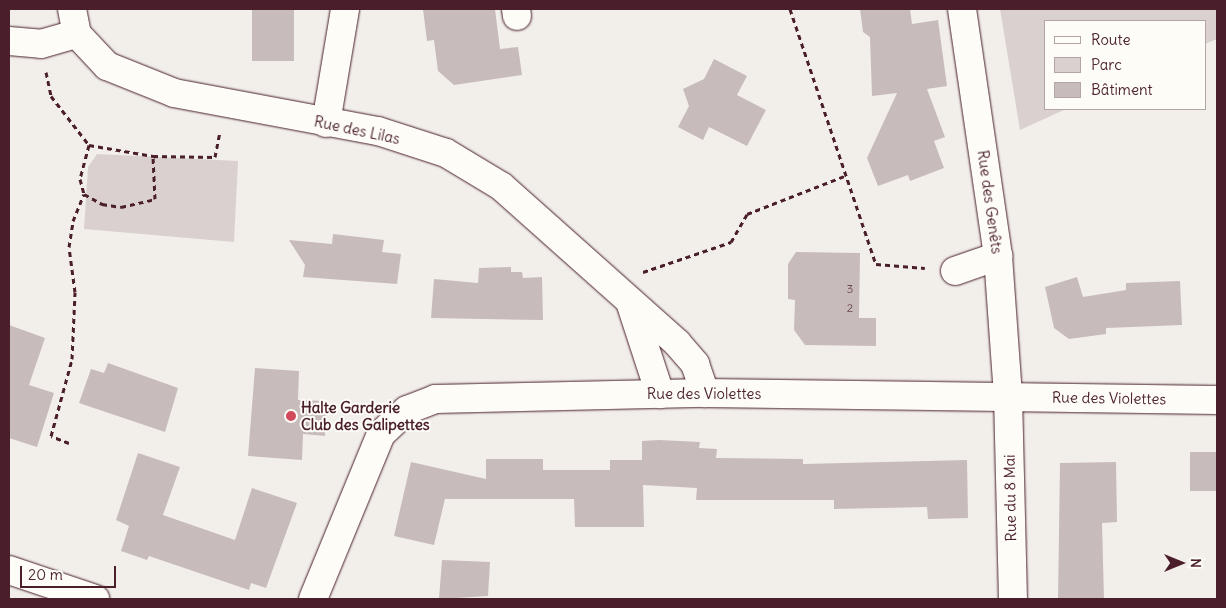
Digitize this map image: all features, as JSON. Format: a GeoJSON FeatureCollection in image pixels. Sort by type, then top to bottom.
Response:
{"type":"FeatureCollection","features":[{"type":"Feature","properties":{"kind":"street"},"geometry":{"type":"LineString","coordinates":[[326,123],[345,9]]}},
{"type":"Feature","properties":{"kind":"street","name":"Rue des Genêts"},"geometry":{"type":"LineString","coordinates":[[962,9],[998,256],[1008,396]]}},
{"type":"Feature","properties":{"kind":"street"},"geometry":{"type":"LineString","coordinates":[[9,41],[41,44],[75,22]]}},
{"type":"Feature","properties":{"kind":"street","name":"Rue des Lilas"},"geometry":{"type":"LineString","coordinates":[[75,22],[107,66],[174,93],[326,123],[378,131],[446,153],[500,186],[620,292],[695,364],[705,393]]}},
{"type":"Feature","properties":{"kind":"street"},"geometry":{"type":"LineString","coordinates":[[955,271],[998,256]]}},
{"type":"Feature","properties":{"kind":"street"},"geometry":{"type":"LineString","coordinates":[[620,292],[660,394]]}},
{"type":"Feature","properties":{"kind":"street","name":"Rue des Violettes"},"geometry":{"type":"LineString","coordinates":[[313,599],[381,434],[408,410],[435,399],[468,396],[705,393],[1217,400]]}},
{"type":"Feature","properties":{"kind":"street","name":"Rue du 8 Mai"},"geometry":{"type":"LineString","coordinates":[[1008,396],[1013,599]]}},
{"type":"Feature","properties":{"kind":"street"},"geometry":{"type":"LineString","coordinates":[[9,570],[95,599]]}},
{"type":"Feature","properties":{"kind":"path"},"geometry":{"type":"LineString","coordinates":[[790,9],[876,264],[955,271]]}},
{"type":"Feature","properties":{"kind":"path"},"geometry":{"type":"LineString","coordinates":[[41,44],[51,96],[89,145],[153,156],[216,157],[226,104]]}},
{"type":"Feature","properties":{"kind":"path"},"geometry":{"type":"LineString","coordinates":[[69,442],[51,436],[72,359],[75,292],[70,247],[73,220],[84,194],[80,179],[89,145]]}},
{"type":"Feature","properties":{"kind":"path"},"geometry":{"type":"LineString","coordinates":[[84,194],[102,204],[121,207],[155,199],[153,156]]}},
{"type":"Feature","properties":{"kind":"path"},"geometry":{"type":"LineString","coordinates":[[620,292],[731,242],[746,214],[846,175]]}},
{"type":"Feature","properties":{"kind":"green space"},"geometry":{"type":"Polygon","coordinates":[[[1000,9],[1217,9],[1217,39],[1206,44],[1206,20],[1044,20],[1044,110],[1064,110],[1020,130],[1000,9]]]}},
{"type":"Feature","properties":{"kind":"green space"},"geometry":{"type":"Polygon","coordinates":[[[97,154],[238,161],[234,242],[84,229],[88,167],[97,154]]]}},
{"type":"Feature","properties":{"kind":"building"},"geometry":{"type":"Polygon","coordinates":[[[252,9],[294,9],[294,61],[252,61],[252,9]]]}},
{"type":"Feature","properties":{"kind":"building"},"geometry":{"type":"Polygon","coordinates":[[[423,9],[495,9],[500,49],[518,47],[522,75],[454,85],[438,71],[434,40],[427,41],[423,9]]]}},
{"type":"Feature","properties":{"kind":"building"},"geometry":{"type":"Polygon","coordinates":[[[860,9],[910,9],[912,24],[938,20],[947,86],[927,89],[945,137],[934,141],[944,168],[910,181],[908,175],[878,186],[867,158],[897,93],[872,96],[870,37],[863,32],[860,9]]]}},
{"type":"Feature","properties":{"kind":"building"},"geometry":{"type":"Polygon","coordinates":[[[714,59],[747,76],[737,95],[766,110],[747,146],[709,127],[703,140],[678,127],[689,106],[683,89],[704,79],[714,59]]]}},
{"type":"Feature","properties":{"kind":"building"},"geometry":{"type":"Polygon","coordinates":[[[333,234],[384,240],[382,252],[401,254],[397,284],[303,277],[305,265],[289,240],[332,244],[333,234]]]}},
{"type":"Feature","properties":{"kind":"building"},"geometry":{"type":"Polygon","coordinates":[[[796,252],[860,253],[859,318],[876,318],[876,346],[805,345],[794,330],[795,300],[788,299],[788,264],[796,252]]]}},
{"type":"Feature","properties":{"kind":"building"},"geometry":{"type":"Polygon","coordinates":[[[511,267],[511,272],[522,272],[523,278],[542,277],[543,320],[431,318],[434,279],[478,283],[479,268],[511,267]]]}},
{"type":"Feature","properties":{"kind":"building"},"geometry":{"type":"Polygon","coordinates":[[[1077,277],[1083,297],[1126,290],[1126,283],[1180,281],[1182,325],[1106,328],[1106,334],[1069,339],[1054,328],[1045,287],[1077,277]]]}},
{"type":"Feature","properties":{"kind":"building"},"geometry":{"type":"Polygon","coordinates":[[[9,325],[45,338],[29,385],[54,393],[37,447],[9,438],[9,325]]]}},
{"type":"Feature","properties":{"kind":"building"},"geometry":{"type":"Polygon","coordinates":[[[108,363],[178,388],[165,432],[79,403],[91,369],[104,373],[108,363]]]}},
{"type":"Feature","properties":{"kind":"building","name":"Halte Garderie Club des Galipettes"},"geometry":{"type":"Polygon","coordinates":[[[255,368],[299,371],[298,400],[327,401],[325,436],[303,434],[302,460],[248,456],[255,368]]]}},
{"type":"Feature","properties":{"kind":"building"},"geometry":{"type":"Polygon","coordinates":[[[642,441],[700,442],[699,448],[717,449],[716,458],[803,459],[803,464],[967,460],[968,518],[928,519],[927,507],[834,509],[834,500],[696,500],[697,488],[643,485],[644,527],[575,527],[574,499],[445,499],[434,545],[394,536],[411,462],[486,479],[486,459],[543,459],[543,470],[610,470],[610,460],[642,460],[642,441]]]}},
{"type":"Feature","properties":{"kind":"building"},"geometry":{"type":"Polygon","coordinates":[[[1190,452],[1217,452],[1217,491],[1190,491],[1190,452]]]}},
{"type":"Feature","properties":{"kind":"building"},"geometry":{"type":"Polygon","coordinates":[[[138,453],[180,467],[163,515],[235,540],[252,488],[297,503],[266,588],[251,583],[249,590],[149,556],[147,560],[121,551],[129,526],[116,520],[138,453]]]}},
{"type":"Feature","properties":{"kind":"building"},"geometry":{"type":"Polygon","coordinates":[[[1116,462],[1117,522],[1102,523],[1104,599],[1058,599],[1060,463],[1116,462]]]}},
{"type":"Feature","properties":{"kind":"building"},"geometry":{"type":"Polygon","coordinates":[[[442,560],[490,562],[488,596],[439,599],[442,560]]]}},
{"type":"Feature","properties":{"kind":"place","name":"Halte Garderie Club des Galipettes"},"geometry":{"type":"Point","coordinates":[291,416]}}]}
